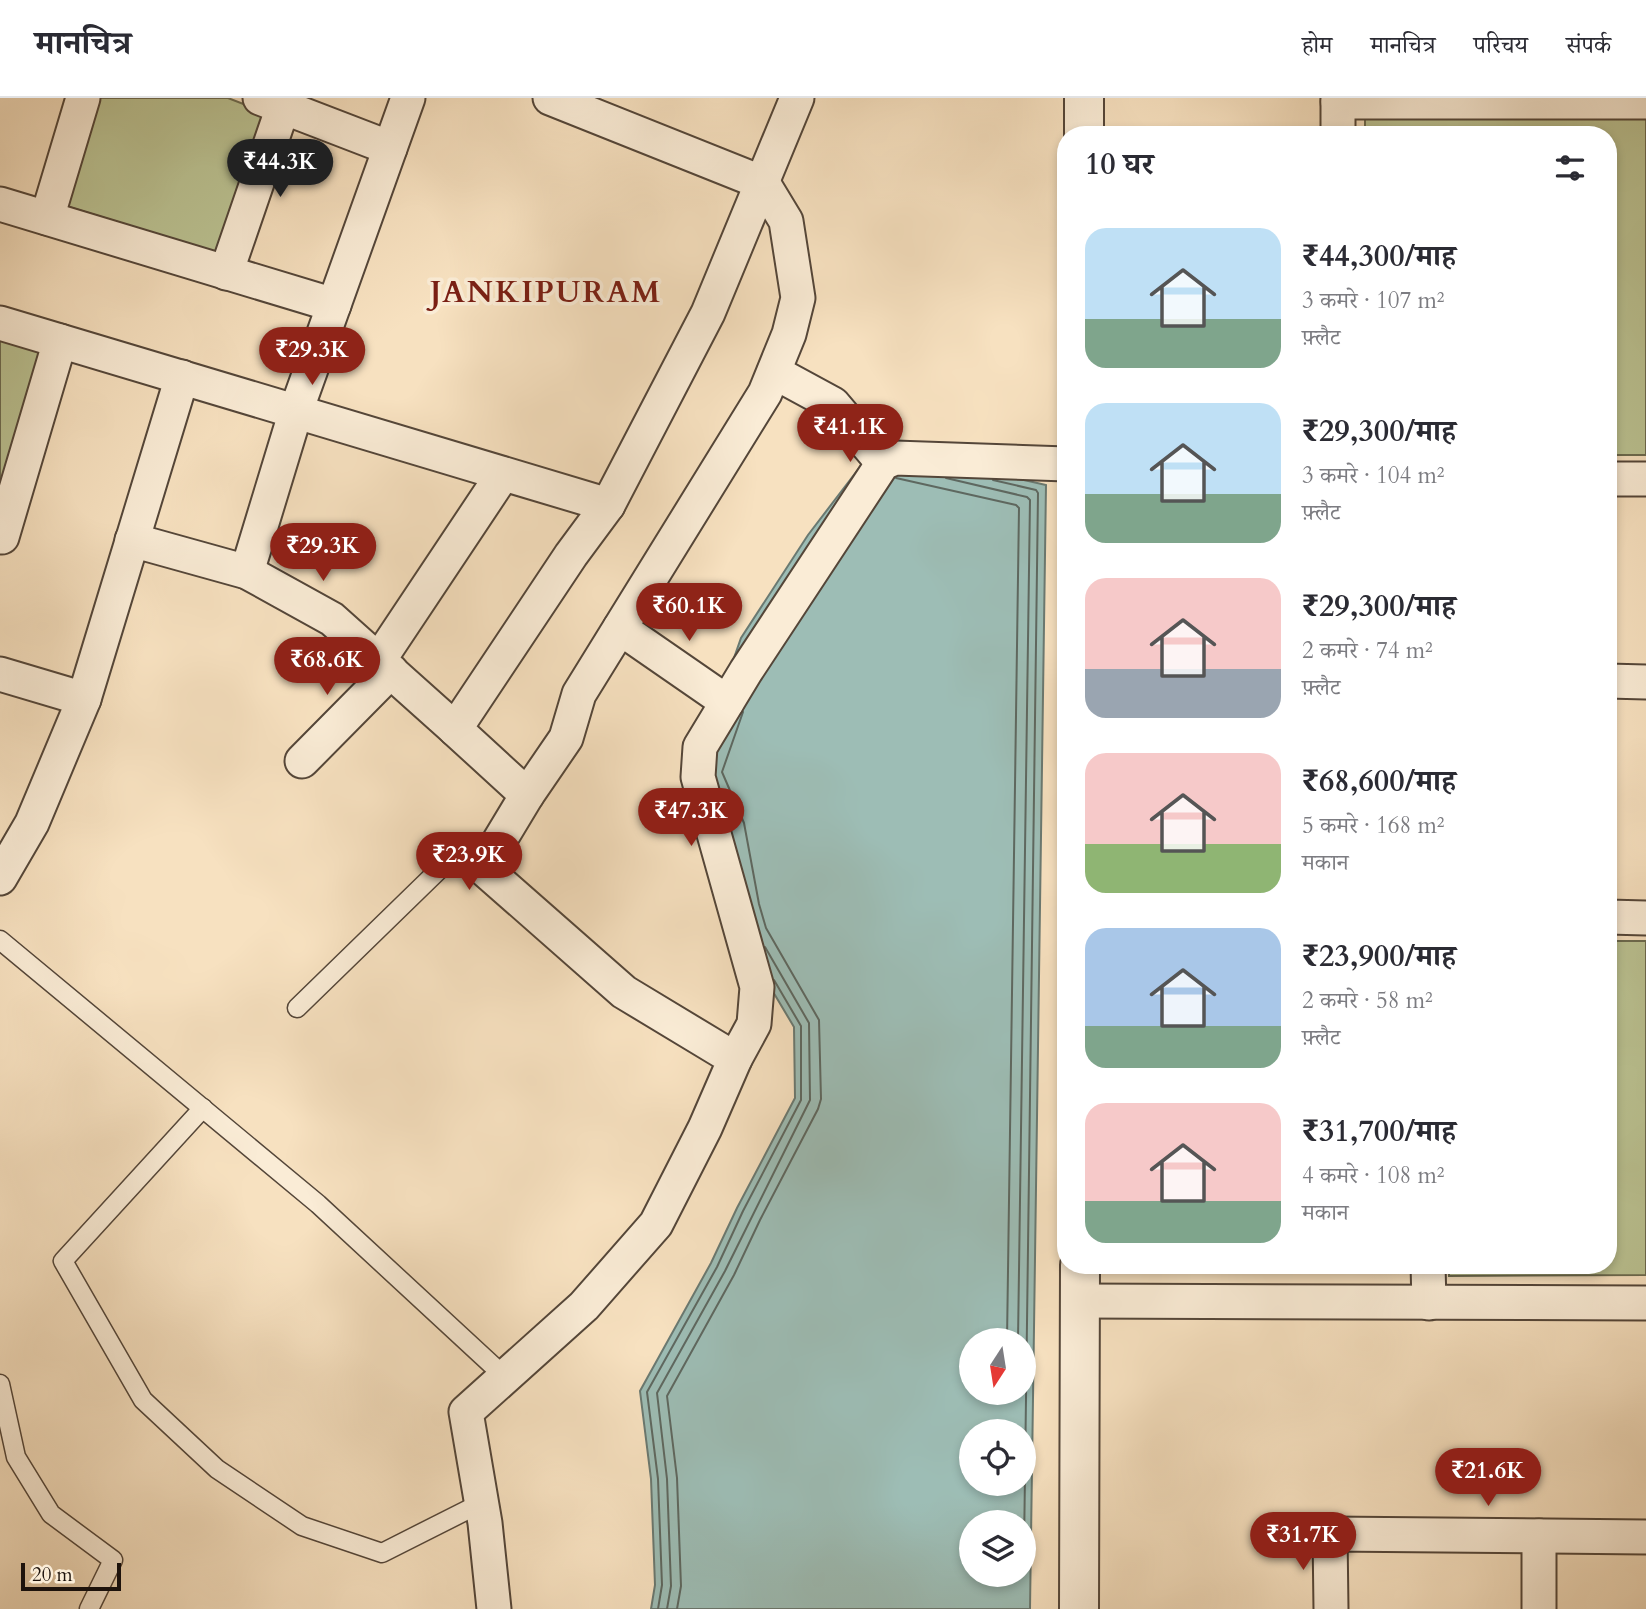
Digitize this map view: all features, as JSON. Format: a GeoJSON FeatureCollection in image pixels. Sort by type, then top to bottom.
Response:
{"type":"FeatureCollection","features":[{"type":"Feature","properties":{"kind":"street"},"geometry":{"type":"LineString","coordinates":[[47,218],[83,98]]}},
{"type":"Feature","properties":{"kind":"street"},"geometry":{"type":"LineString","coordinates":[[247,572],[296,411],[408,98]]}},
{"type":"Feature","properties":{"kind":"street"},"geometry":{"type":"LineString","coordinates":[[550,98],[763,183],[786,221],[798,298],[789,334],[765,393],[579,694],[566,738],[527,795],[483,868],[624,992],[735,1059]]}},
{"type":"Feature","properties":{"kind":"street"},"geometry":{"type":"LineString","coordinates":[[455,729],[571,555],[608,505],[708,313],[797,98]]}},
{"type":"Feature","properties":{"kind":"street"},"geometry":{"type":"LineString","coordinates":[[1084,98],[1084,126]]}},
{"type":"Feature","properties":{"kind":"street"},"geometry":{"type":"LineString","coordinates":[[1338,126],[1338,100],[1646,102]]}},
{"type":"Feature","properties":{"kind":"street"},"geometry":{"type":"LineString","coordinates":[[226,273],[271,102],[390,148]]}},
{"type":"Feature","properties":{"kind":"street"},"geometry":{"type":"LineString","coordinates":[[0,204],[334,305]]}},
{"type":"Feature","properties":{"kind":"street"},"geometry":{"type":"LineString","coordinates":[[0,323],[608,505]]}},
{"type":"Feature","properties":{"kind":"street"},"geometry":{"type":"LineString","coordinates":[[0,536],[2,537],[60,341]]}},
{"type":"Feature","properties":{"kind":"street"},"geometry":{"type":"LineString","coordinates":[[774,372],[833,404],[883,463]]}},
{"type":"Feature","properties":{"kind":"street"},"geometry":{"type":"LineString","coordinates":[[0,878],[32,823],[84,699],[182,377]]}},
{"type":"Feature","properties":{"kind":"street"},"geometry":{"type":"LineString","coordinates":[[494,1609],[466,1412],[584,1306],[656,1224],[754,1024],[757,987],[698,777],[700,747],[883,463],[895,458],[1057,464]]}},
{"type":"Feature","properties":{"kind":"street"},"geometry":{"type":"LineString","coordinates":[[302,761],[385,666],[503,474]]}},
{"type":"Feature","properties":{"kind":"street"},"geometry":{"type":"LineString","coordinates":[[1617,479],[1646,479]]}},
{"type":"Feature","properties":{"kind":"street"},"geometry":{"type":"LineString","coordinates":[[132,540],[247,572],[332,619],[527,795]]}},
{"type":"Feature","properties":{"kind":"street"},"geometry":{"type":"LineString","coordinates":[[620,628],[727,702]]}},
{"type":"Feature","properties":{"kind":"street"},"geometry":{"type":"LineString","coordinates":[[0,674],[84,699]]}},
{"type":"Feature","properties":{"kind":"street"},"geometry":{"type":"LineString","coordinates":[[1617,681],[1646,682]]}},
{"type":"Feature","properties":{"kind":"street"},"geometry":{"type":"LineString","coordinates":[[1617,917],[1646,918]]}},
{"type":"Feature","properties":{"kind":"street"},"geometry":{"type":"LineString","coordinates":[[1429,1274],[1429,1303]]}},
{"type":"Feature","properties":{"kind":"street"},"geometry":{"type":"LineString","coordinates":[[1079,1609],[1080,1283],[1429,1303],[1646,1303]]}},
{"type":"Feature","properties":{"kind":"street"},"geometry":{"type":"LineString","coordinates":[[1331,1609],[1330,1534],[1646,1537]]}},
{"type":"Feature","properties":{"kind":"street"},"geometry":{"type":"LineString","coordinates":[[1539,1536],[1539,1609]]}},
{"type":"Feature","properties":{"kind":"lane"},"geometry":{"type":"LineString","coordinates":[[297,1008],[447,862],[483,868]]}},
{"type":"Feature","properties":{"kind":"lane"},"geometry":{"type":"LineString","coordinates":[[0,940],[318,1204],[505,1377]]}},
{"type":"Feature","properties":{"kind":"lane"},"geometry":{"type":"LineString","coordinates":[[203,1108],[63,1261],[143,1400],[217,1469],[302,1526],[382,1553],[481,1503]]}},
{"type":"Feature","properties":{"kind":"lane"},"geometry":{"type":"LineString","coordinates":[[0,1384],[3,1413],[16,1457],[51,1514],[113,1560],[89,1609]]}},
{"type":"Feature","properties":{"kind":"green space"},"geometry":{"type":"Polygon","coordinates":[[[98,98],[228,98],[269,114],[218,253],[66,206],[98,98]]]}},
{"type":"Feature","properties":{"kind":"green space"},"geometry":{"type":"Polygon","coordinates":[[[1365,116],[1646,119],[1646,455],[1617,455],[1617,126],[1365,126],[1365,116]]]}},
{"type":"Feature","properties":{"kind":"green space"},"geometry":{"type":"Polygon","coordinates":[[[0,339],[43,352],[0,494],[0,339]]]}},
{"type":"Feature","properties":{"kind":"green space"},"geometry":{"type":"Polygon","coordinates":[[[1617,941],[1646,941],[1646,1275],[1449,1276],[1617,1274],[1617,941]]]}},
{"type":"Feature","properties":{"kind":"water"},"geometry":{"type":"Polygon","coordinates":[[[876,446],[1046,485],[1034,1328],[959,1328],[959,1405],[1033,1405],[1033,1419],[959,1419],[959,1496],[1032,1496],[1031,1510],[959,1510],[959,1587],[1030,1587],[1030,1609],[651,1609],[655,1585],[651,1479],[640,1391],[711,1263],[795,1098],[794,1027],[741,938],[694,772],[741,638],[808,535],[876,446]]]}},
{"type":"Feature","properties":{"kind":"district","name":"JANKIPURAM"},"geometry":{"type":"Point","coordinates":[546,292]}}]}
